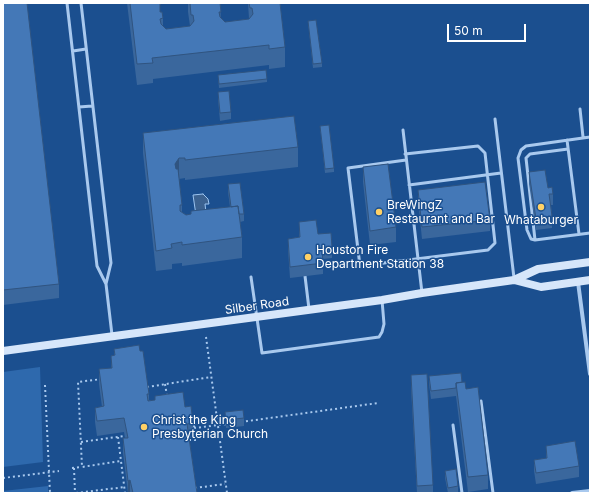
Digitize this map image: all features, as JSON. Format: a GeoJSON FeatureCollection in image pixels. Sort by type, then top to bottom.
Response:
{"type":"FeatureCollection","features":[{"type":"Feature","properties":{"kind":"street","name":"Silber Road"},"geometry":{"type":"LineString","coordinates":[[3,351],[310,311],[422,292],[514,280],[538,269],[590,262]]}},
{"type":"Feature","properties":{"kind":"street","name":"Silber Road"},"geometry":{"type":"LineString","coordinates":[[514,280],[541,287],[590,280]]}},
{"type":"Feature","properties":{"kind":"street"},"geometry":{"type":"LineString","coordinates":[[578,281],[590,374]]}},
{"type":"Feature","properties":{"kind":"street"},"geometry":{"type":"LineString","coordinates":[[572,493],[590,490]]}},
{"type":"Feature","properties":{"kind":"lane"},"geometry":{"type":"LineString","coordinates":[[67,3],[97,266],[106,284]]}},
{"type":"Feature","properties":{"kind":"lane"},"geometry":{"type":"LineString","coordinates":[[81,3],[111,263],[106,284],[112,337]]}},
{"type":"Feature","properties":{"kind":"lane"},"geometry":{"type":"LineString","coordinates":[[73,51],[86,49]]}},
{"type":"Feature","properties":{"kind":"lane"},"geometry":{"type":"LineString","coordinates":[[79,107],[92,106]]}},
{"type":"Feature","properties":{"kind":"lane"},"geometry":{"type":"LineString","coordinates":[[580,109],[583,137]]}},
{"type":"Feature","properties":{"kind":"lane"},"geometry":{"type":"LineString","coordinates":[[495,119],[514,280]]}},
{"type":"Feature","properties":{"kind":"lane"},"geometry":{"type":"LineString","coordinates":[[403,130],[422,292]]}},
{"type":"Feature","properties":{"kind":"lane"},"geometry":{"type":"LineString","coordinates":[[590,137],[532,144],[521,150],[518,158],[527,230],[531,239],[535,240],[590,233]]}},
{"type":"Feature","properties":{"kind":"lane"},"geometry":{"type":"LineString","coordinates":[[567,140],[578,234]]}},
{"type":"Feature","properties":{"kind":"lane"},"geometry":{"type":"LineString","coordinates":[[405,154],[478,146],[485,153],[495,243],[488,250],[360,266],[348,168],[406,160]]}},
{"type":"Feature","properties":{"kind":"lane"},"geometry":{"type":"LineString","coordinates":[[535,240],[526,158],[530,154],[568,149]]}},
{"type":"Feature","properties":{"kind":"lane"},"geometry":{"type":"LineString","coordinates":[[409,185],[501,172]]}},
{"type":"Feature","properties":{"kind":"lane"},"geometry":{"type":"LineString","coordinates":[[305,276],[310,311]]}},
{"type":"Feature","properties":{"kind":"lane"},"geometry":{"type":"LineString","coordinates":[[251,277],[262,353],[379,337],[384,324],[382,300]]}},
{"type":"Feature","properties":{"kind":"lane"},"geometry":{"type":"LineString","coordinates":[[481,401],[493,493]]}},
{"type":"Feature","properties":{"kind":"lane"},"geometry":{"type":"LineString","coordinates":[[453,425],[462,493]]}},
{"type":"Feature","properties":{"kind":"path"},"geometry":{"type":"LineString","coordinates":[[206,337],[227,493]]}},
{"type":"Feature","properties":{"kind":"path"},"geometry":{"type":"LineString","coordinates":[[146,387],[212,377]]}},
{"type":"Feature","properties":{"kind":"path"},"geometry":{"type":"LineString","coordinates":[[82,467],[78,382],[108,378]]}},
{"type":"Feature","properties":{"kind":"path"},"geometry":{"type":"LineString","coordinates":[[165,384],[168,402]]}},
{"type":"Feature","properties":{"kind":"path"},"geometry":{"type":"LineString","coordinates":[[45,385],[50,493]]}},
{"type":"Feature","properties":{"kind":"path"},"geometry":{"type":"LineString","coordinates":[[235,423],[378,404]]}},
{"type":"Feature","properties":{"kind":"path"},"geometry":{"type":"LineString","coordinates":[[188,421],[187,418],[193,418],[196,440],[189,441],[189,438]]}},
{"type":"Feature","properties":{"kind":"path"},"geometry":{"type":"LineString","coordinates":[[194,428],[230,424]]}},
{"type":"Feature","properties":{"kind":"path"},"geometry":{"type":"LineString","coordinates":[[81,442],[124,436]]}},
{"type":"Feature","properties":{"kind":"path"},"geometry":{"type":"LineString","coordinates":[[118,437],[125,493]]}},
{"type":"Feature","properties":{"kind":"path"},"geometry":{"type":"LineString","coordinates":[[121,461],[73,468],[75,493],[125,487]]}},
{"type":"Feature","properties":{"kind":"path"},"geometry":{"type":"LineString","coordinates":[[3,478],[59,471]]}},
{"type":"Feature","properties":{"kind":"path"},"geometry":{"type":"LineString","coordinates":[[194,488],[226,484]]}},
{"type":"Feature","properties":{"kind":"shaded area"},"geometry":{"type":"Polygon","coordinates":[[[203,194],[208,199],[209,204],[205,204],[207,221],[197,222],[193,195],[203,194]]]}},
{"type":"Feature","properties":{"kind":"shaded area"},"geometry":{"type":"Polygon","coordinates":[[[40,367],[43,462],[3,467],[3,372],[40,367]]]}},
{"type":"Feature","properties":{"kind":"shaded area"},"geometry":{"type":"Polygon","coordinates":[[[48,486],[48,493],[3,493],[3,491],[48,486]]]}},
{"type":"Feature","properties":{"kind":"building"},"geometry":{"type":"Polygon","coordinates":[[[3,3],[27,3],[59,284],[3,290],[3,3]]]}},
{"type":"Feature","properties":{"kind":"building"},"geometry":{"type":"Polygon","coordinates":[[[130,3],[160,3],[160,12],[162,12],[163,18],[160,19],[161,24],[166,29],[190,26],[194,21],[193,15],[191,15],[190,3],[220,3],[220,17],[225,22],[249,19],[253,14],[249,3],[280,3],[285,47],[269,49],[269,45],[152,58],[153,63],[137,64],[130,3]]]}},
{"type":"Feature","properties":{"kind":"building"},"geometry":{"type":"Polygon","coordinates":[[[316,20],[322,63],[313,64],[308,21],[316,20]]]}},
{"type":"Feature","properties":{"kind":"building"},"geometry":{"type":"Polygon","coordinates":[[[266,70],[267,79],[219,84],[218,75],[266,70]]]}},
{"type":"Feature","properties":{"kind":"building"},"geometry":{"type":"Polygon","coordinates":[[[229,91],[231,112],[220,113],[218,92],[229,91]]]}},
{"type":"Feature","properties":{"kind":"building"},"geometry":{"type":"Polygon","coordinates":[[[294,116],[298,147],[185,160],[185,158],[179,158],[175,164],[176,169],[178,169],[182,205],[180,205],[180,211],[186,215],[191,214],[191,211],[238,206],[242,237],[182,245],[182,242],[171,244],[172,248],[156,251],[143,133],[294,116]]]}},
{"type":"Feature","properties":{"kind":"building"},"geometry":{"type":"Polygon","coordinates":[[[329,125],[334,168],[325,169],[320,126],[329,125]]]}},
{"type":"Feature","properties":{"kind":"building","name":"BreWingZ Restaurant and Bar"},"geometry":{"type":"Polygon","coordinates":[[[388,164],[396,227],[370,231],[363,167],[388,164]]]}},
{"type":"Feature","properties":{"kind":"building","name":"Whataburger"},"geometry":{"type":"Polygon","coordinates":[[[545,170],[548,188],[552,187],[553,194],[549,194],[552,216],[536,219],[529,172],[545,170]]]}},
{"type":"Feature","properties":{"kind":"building"},"geometry":{"type":"Polygon","coordinates":[[[485,182],[490,220],[422,227],[418,190],[485,182]]]}},
{"type":"Feature","properties":{"kind":"building"},"geometry":{"type":"Polygon","coordinates":[[[240,183],[244,214],[239,214],[238,206],[231,207],[228,184],[240,183]]]}},
{"type":"Feature","properties":{"kind":"building"},"geometry":{"type":"Polygon","coordinates":[[[316,220],[318,234],[331,233],[332,247],[322,248],[323,263],[290,267],[288,239],[300,237],[299,222],[316,220]]]}},
{"type":"Feature","properties":{"kind":"building","name":"Christ the King Presbyterian Church"},"geometry":{"type":"Polygon","coordinates":[[[139,345],[140,351],[143,351],[149,394],[147,394],[148,401],[155,400],[155,396],[183,392],[185,407],[191,406],[193,423],[187,424],[197,493],[133,493],[130,480],[128,481],[123,438],[128,438],[124,418],[97,421],[95,408],[104,406],[99,369],[112,368],[111,356],[115,355],[114,349],[139,345]]]}},
{"type":"Feature","properties":{"kind":"building"},"geometry":{"type":"Polygon","coordinates":[[[461,373],[462,382],[456,383],[456,388],[431,391],[429,376],[461,373]]]}},
{"type":"Feature","properties":{"kind":"building"},"geometry":{"type":"Polygon","coordinates":[[[427,374],[433,485],[417,486],[411,375],[427,374]]]}},
{"type":"Feature","properties":{"kind":"building"},"geometry":{"type":"Polygon","coordinates":[[[465,382],[466,389],[478,387],[488,475],[468,477],[456,383],[465,382]]]}},
{"type":"Feature","properties":{"kind":"building"},"geometry":{"type":"Polygon","coordinates":[[[243,410],[244,418],[226,420],[225,412],[243,410]]]}},
{"type":"Feature","properties":{"kind":"building"},"geometry":{"type":"Polygon","coordinates":[[[575,441],[579,466],[536,473],[534,460],[547,458],[546,446],[575,441]]]}},
{"type":"Feature","properties":{"kind":"building"},"geometry":{"type":"Polygon","coordinates":[[[456,469],[458,486],[448,488],[445,471],[456,469]]]}},
{"type":"Feature","properties":{"kind":"place","name":"Whataburger"},"geometry":{"type":"Point","coordinates":[541,207]}},
{"type":"Feature","properties":{"kind":"place","name":"BreWingZ Restaurant and Bar"},"geometry":{"type":"Point","coordinates":[379,212]}},
{"type":"Feature","properties":{"kind":"place","name":"Houston Fire Department Station 38"},"geometry":{"type":"Point","coordinates":[308,257]}},
{"type":"Feature","properties":{"kind":"place","name":"Christ the King Presbyterian Church"},"geometry":{"type":"Point","coordinates":[144,427]}}]}
